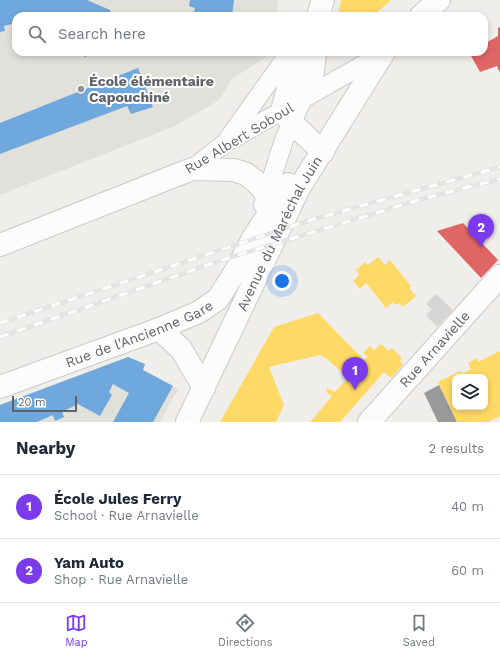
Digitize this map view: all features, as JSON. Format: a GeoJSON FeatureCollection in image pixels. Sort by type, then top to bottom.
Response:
{"type":"FeatureCollection","features":[{"type":"Feature","properties":{"kind":"street"},"geometry":{"type":"LineString","coordinates":[[426,12],[439,0]]}},
{"type":"Feature","properties":{"kind":"street"},"geometry":{"type":"LineString","coordinates":[[225,143],[287,56]]}},
{"type":"Feature","properties":{"kind":"street"},"geometry":{"type":"LineString","coordinates":[[253,238],[284,140],[289,84],[300,56]]}},
{"type":"Feature","properties":{"kind":"street"},"geometry":{"type":"LineString","coordinates":[[302,100],[315,72],[317,56]]}},
{"type":"Feature","properties":{"kind":"street","name":"Rue Albert Soboul"},"geometry":{"type":"LineString","coordinates":[[0,245],[192,168],[225,143],[287,117],[302,100],[378,56]]}},
{"type":"Feature","properties":{"kind":"street","name":"Avenue du Maréchal Juin"},"geometry":{"type":"LineString","coordinates":[[187,422],[298,190],[381,56]]}},
{"type":"Feature","properties":{"kind":"street"},"geometry":{"type":"LineString","coordinates":[[287,117],[323,152]]}},
{"type":"Feature","properties":{"kind":"street","name":"Rue de l'Ancienne Gare"},"geometry":{"type":"LineString","coordinates":[[0,387],[159,329],[199,312],[218,299],[238,267],[253,238],[294,176],[323,152]]}},
{"type":"Feature","properties":{"kind":"street"},"geometry":{"type":"LineString","coordinates":[[192,168],[234,170],[246,174],[267,194]]}},
{"type":"Feature","properties":{"kind":"street","name":"Rue Arnavielle"},"geometry":{"type":"LineString","coordinates":[[370,422],[500,276]]}},
{"type":"Feature","properties":{"kind":"street"},"geometry":{"type":"LineString","coordinates":[[159,329],[181,349],[204,388]]}},
{"type":"Feature","properties":{"kind":"shaded area","name":"École élémentaire Capouchiné"},"geometry":{"type":"Polygon","coordinates":[[[0,0],[278,0],[276,12],[12,12],[12,56],[266,56],[265,58],[233,78],[218,101],[175,126],[0,195],[0,0]]]}},
{"type":"Feature","properties":{"kind":"shaded area"},"geometry":{"type":"Polygon","coordinates":[[[128,357],[145,364],[143,370],[178,389],[160,422],[0,422],[0,405],[128,357]]]}},
{"type":"Feature","properties":{"kind":"building: Homes"},"geometry":{"type":"Polygon","coordinates":[[[341,0],[391,0],[378,12],[339,12],[341,0]]]}},
{"type":"Feature","properties":{"kind":"building: Homes"},"geometry":{"type":"Polygon","coordinates":[[[378,257],[385,265],[390,260],[411,286],[409,288],[416,296],[403,307],[399,303],[396,305],[393,302],[386,308],[366,283],[360,289],[353,281],[359,275],[356,270],[365,262],[368,265],[378,257]]]}},
{"type":"Feature","properties":{"kind":"building: Homes"},"geometry":{"type":"Polygon","coordinates":[[[318,313],[364,360],[368,357],[363,353],[370,346],[374,350],[381,344],[389,351],[392,348],[402,358],[400,361],[403,365],[391,378],[384,372],[340,422],[310,422],[332,396],[326,392],[327,388],[335,392],[348,378],[326,358],[320,355],[269,367],[284,405],[276,422],[220,422],[274,327],[318,313]]]}},
{"type":"Feature","properties":{"kind":"building: Homes"},"geometry":{"type":"Polygon","coordinates":[[[500,351],[500,416],[488,422],[457,422],[438,382],[452,375],[452,410],[488,410],[488,374],[462,374],[471,369],[468,363],[477,358],[478,362],[500,351]]]}},
{"type":"Feature","properties":{"kind":"building: Homes"},"geometry":{"type":"Polygon","coordinates":[[[460,371],[462,374],[454,374],[460,371]]]}},
{"type":"Feature","properties":{"kind":"building: Shops"},"geometry":{"type":"Polygon","coordinates":[[[500,27],[500,73],[497,66],[480,72],[471,56],[488,56],[488,42],[498,36],[498,28],[500,27]]]}},
{"type":"Feature","properties":{"kind":"building: Shops"},"geometry":{"type":"Polygon","coordinates":[[[463,223],[498,260],[481,278],[437,231],[463,223]]]}},
{"type":"Feature","properties":{"kind":"building: Schools"},"geometry":{"type":"Polygon","coordinates":[[[0,0],[87,0],[110,10],[111,12],[12,12],[12,24],[4,26],[5,31],[0,32],[0,0]]]}},
{"type":"Feature","properties":{"kind":"building: Schools"},"geometry":{"type":"Polygon","coordinates":[[[190,0],[234,0],[232,12],[194,12],[195,8],[189,6],[190,0]]]}},
{"type":"Feature","properties":{"kind":"building: Schools"},"geometry":{"type":"Polygon","coordinates":[[[138,68],[153,107],[131,114],[127,106],[0,154],[0,123],[138,68]]]}},
{"type":"Feature","properties":{"kind":"building: Schools"},"geometry":{"type":"Polygon","coordinates":[[[128,357],[145,364],[143,370],[173,386],[153,422],[113,422],[129,393],[113,384],[109,392],[112,395],[100,416],[78,404],[62,412],[64,417],[55,421],[53,415],[37,422],[0,422],[0,405],[128,357]]]}},
{"type":"Feature","properties":{"kind":"building: Industry"},"geometry":{"type":"Polygon","coordinates":[[[439,385],[457,422],[438,422],[424,393],[439,385]]]}},
{"type":"Feature","properties":{"kind":"building: Other"},"geometry":{"type":"Polygon","coordinates":[[[436,294],[453,310],[437,327],[426,315],[432,309],[426,304],[436,294]]]}},
{"type":"Feature","properties":{"kind":"railway"},"geometry":{"type":"LineString","coordinates":[[0,323],[311,220],[500,167]]}},
{"type":"Feature","properties":{"kind":"railway"},"geometry":{"type":"LineString","coordinates":[[0,337],[228,258],[422,199],[500,179]]}},
{"type":"Feature","properties":{"kind":"place","name":"École élémentaire Capouchiné"},"geometry":{"type":"Point","coordinates":[81,89]}},
{"type":"Feature","properties":{"kind":"place","name":"Yam Auto"},"geometry":{"type":"Point","coordinates":[481,247]}},
{"type":"Feature","properties":{"kind":"place","name":"École Jules Ferry"},"geometry":{"type":"Point","coordinates":[355,390]}}]}
